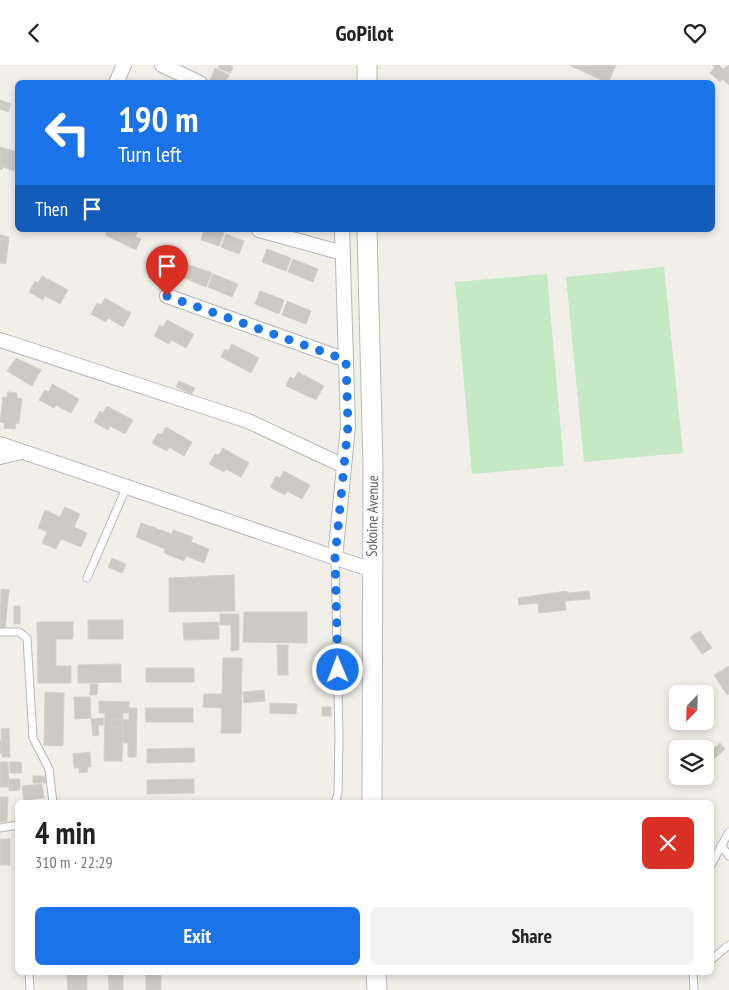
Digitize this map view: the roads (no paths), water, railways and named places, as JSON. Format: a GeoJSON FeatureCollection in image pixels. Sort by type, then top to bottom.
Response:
{"type":"FeatureCollection","features":[{"type":"Feature","properties":{"kind":"street"},"geometry":{"type":"LineString","coordinates":[[117,80],[124,65]]}},
{"type":"Feature","properties":{"kind":"street"},"geometry":{"type":"LineString","coordinates":[[162,65],[194,80]]}},
{"type":"Feature","properties":{"kind":"street"},"geometry":{"type":"LineString","coordinates":[[367,65],[367,80]]}},
{"type":"Feature","properties":{"kind":"street"},"geometry":{"type":"LineString","coordinates":[[266,232],[343,253]]}},
{"type":"Feature","properties":{"kind":"street"},"geometry":{"type":"LineString","coordinates":[[335,558],[348,426],[342,232]]}},
{"type":"Feature","properties":{"kind":"street","name":"Sokoine Avenue"},"geometry":{"type":"LineString","coordinates":[[367,232],[373,466],[372,800]]}},
{"type":"Feature","properties":{"kind":"street"},"geometry":{"type":"LineString","coordinates":[[167,296],[346,360]]}},
{"type":"Feature","properties":{"kind":"street"},"geometry":{"type":"LineString","coordinates":[[0,340],[248,421],[344,466]]}},
{"type":"Feature","properties":{"kind":"street"},"geometry":{"type":"LineString","coordinates":[[0,444],[372,570]]}},
{"type":"Feature","properties":{"kind":"street"},"geometry":{"type":"LineString","coordinates":[[0,457],[25,452]]}},
{"type":"Feature","properties":{"kind":"street"},"geometry":{"type":"LineString","coordinates":[[376,975],[377,990]]}},
{"type":"Feature","properties":{"kind":"lane"},"geometry":{"type":"LineString","coordinates":[[87,579],[127,486]]}},
{"type":"Feature","properties":{"kind":"lane"},"geometry":{"type":"LineString","coordinates":[[335,558],[339,737],[338,793],[336,800]]}},
{"type":"Feature","properties":{"kind":"lane"},"geometry":{"type":"LineString","coordinates":[[0,632],[19,632],[27,637],[33,738],[49,769],[53,800]]}},
{"type":"Feature","properties":{"kind":"lane"},"geometry":{"type":"LineString","coordinates":[[0,828],[15,826]]}},
{"type":"Feature","properties":{"kind":"lane"},"geometry":{"type":"LineString","coordinates":[[714,859],[729,832]]}},
{"type":"Feature","properties":{"kind":"lane"},"geometry":{"type":"LineString","coordinates":[[721,845],[729,856]]}},
{"type":"Feature","properties":{"kind":"lane"},"geometry":{"type":"LineString","coordinates":[[714,958],[729,945]]}},
{"type":"Feature","properties":{"kind":"lane"},"geometry":{"type":"LineString","coordinates":[[29,975],[30,990]]}},
{"type":"Feature","properties":{"kind":"lane"},"geometry":{"type":"LineString","coordinates":[[694,975],[694,990]]}}]}
